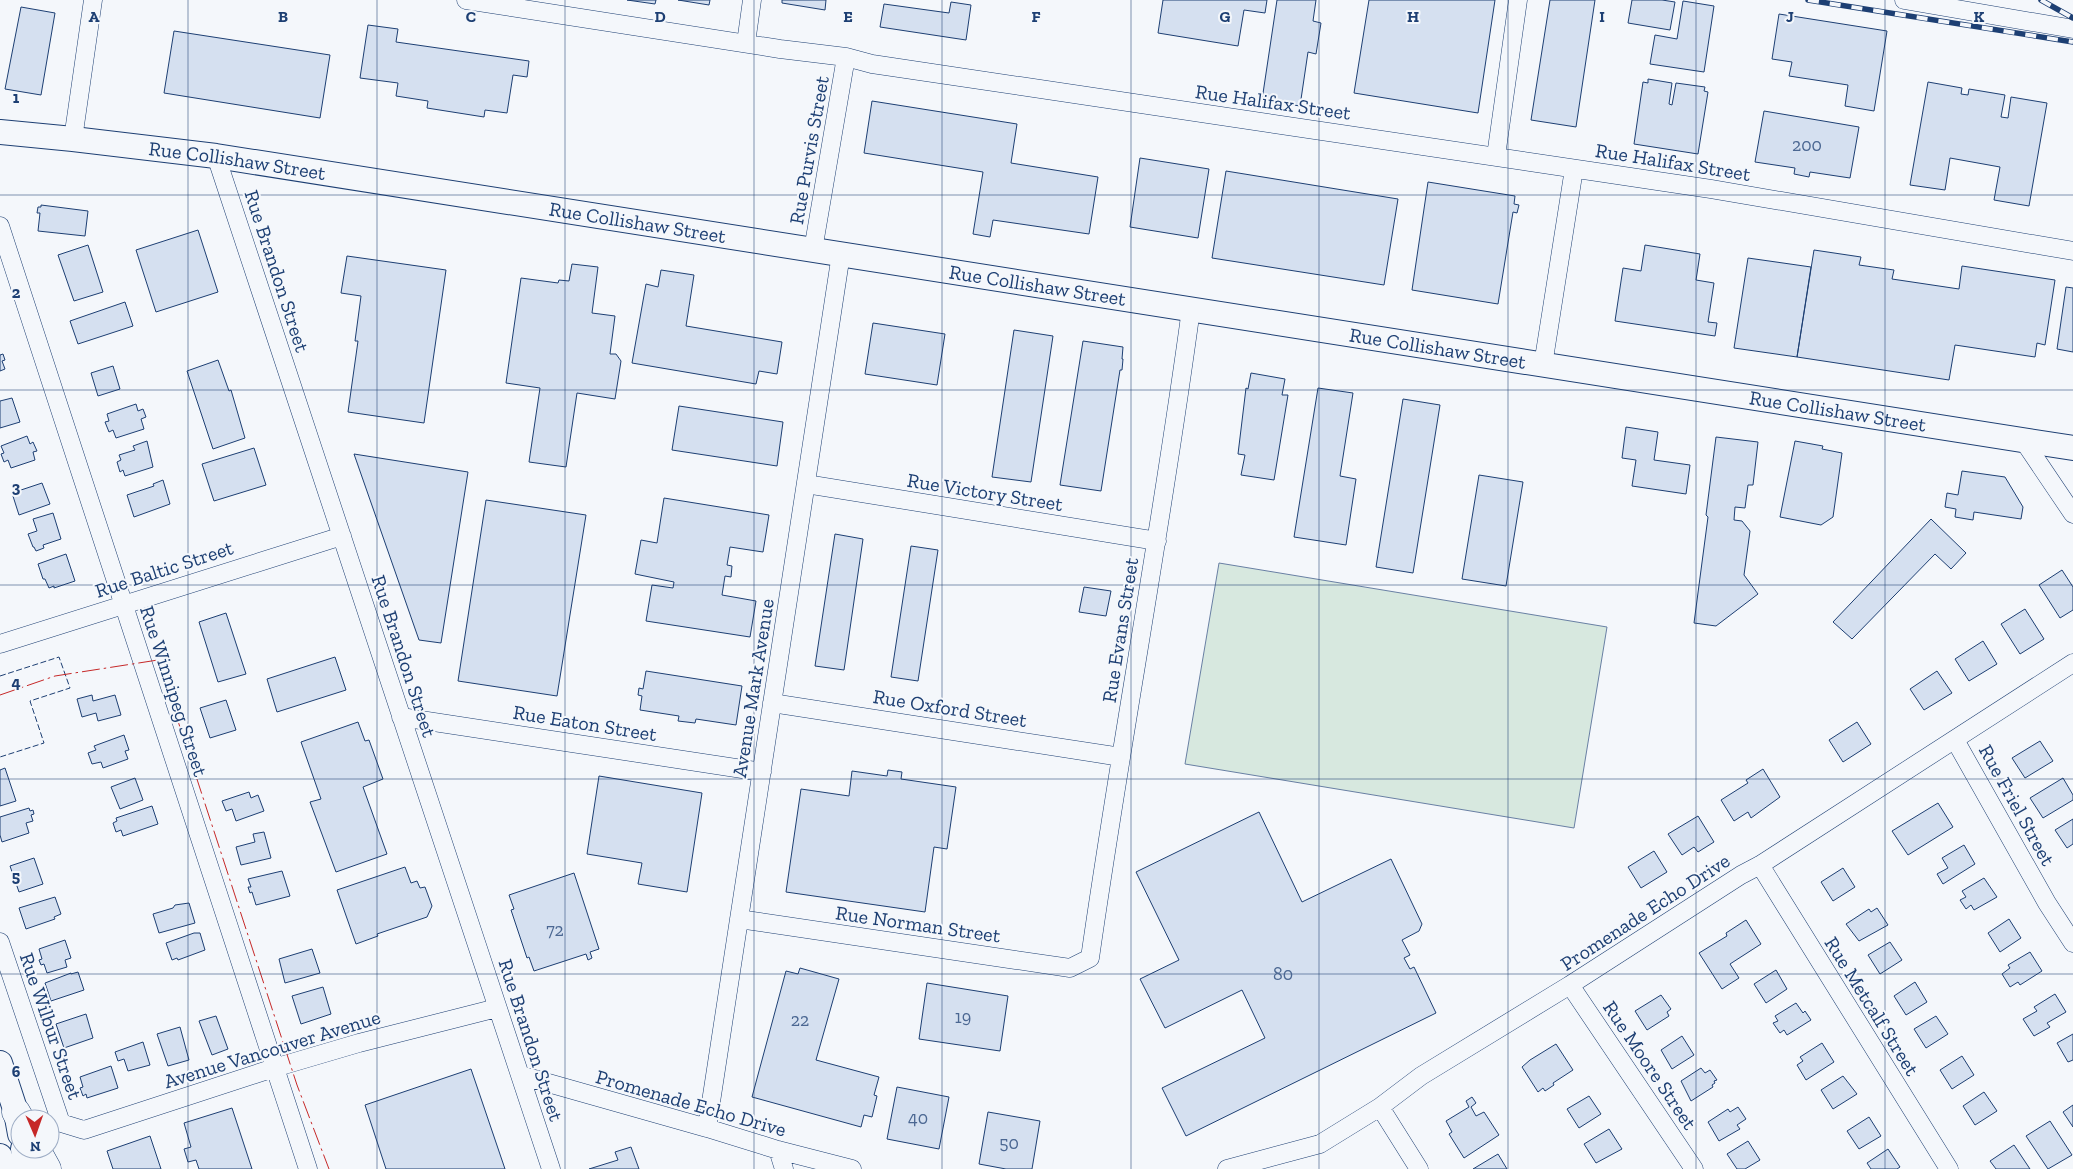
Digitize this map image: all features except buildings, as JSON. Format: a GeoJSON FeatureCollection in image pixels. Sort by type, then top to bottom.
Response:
{"type":"FeatureCollection","features":[{"type":"Feature","properties":{"kind":"street"},"geometry":{"type":"LineString","coordinates":[[73,138],[93,0]]}},
{"type":"Feature","properties":{"kind":"street","name":"Rue Halifax Street"},"geometry":{"type":"LineString","coordinates":[[466,0],[746,42],[780,49],[846,57],[882,65],[1711,189],[2073,251]]}},
{"type":"Feature","properties":{"kind":"street"},"geometry":{"type":"LineString","coordinates":[[746,42],[752,0]]}},
{"type":"Feature","properties":{"kind":"street"},"geometry":{"type":"LineString","coordinates":[[1496,156],[1518,0]]}},
{"type":"Feature","properties":{"kind":"street"},"geometry":{"type":"LineString","coordinates":[[1904,0],[2073,29]]}},
{"type":"Feature","properties":{"kind":"street","name":"Rue Purvis Street"},"geometry":{"type":"LineString","coordinates":[[813,250],[846,57]]}},
{"type":"Feature","properties":{"kind":"street","name":"Rue Collishaw Street"},"geometry":{"type":"LineString","coordinates":[[0,132],[73,138],[216,156],[2073,448]]}},
{"type":"Feature","properties":{"kind":"street","name":"Rue Brandon Street"},"geometry":{"type":"LineString","coordinates":[[216,156],[551,1169]]}},
{"type":"Feature","properties":{"kind":"street"},"geometry":{"type":"LineString","coordinates":[[1543,364],[1574,169]]}},
{"type":"Feature","properties":{"kind":"street","name":"Rue Winnipeg Street"},"geometry":{"type":"LineString","coordinates":[[0,226],[308,1169]]}},
{"type":"Feature","properties":{"kind":"street","name":"Avenue Mark Avenue"},"geometry":{"type":"LineString","coordinates":[[707,1128],[841,254]]}},
{"type":"Feature","properties":{"kind":"street","name":"Rue Evans Street"},"geometry":{"type":"LineString","coordinates":[[1090,958],[1157,541],[1191,309]]}},
{"type":"Feature","properties":{"kind":"street"},"geometry":{"type":"LineString","coordinates":[[2023,440],[2073,514]]}},
{"type":"Feature","properties":{"kind":"street","name":"Rue Victory Street"},"geometry":{"type":"LineString","coordinates":[[806,484],[1157,541]]}},
{"type":"Feature","properties":{"kind":"street","name":"Rue Baltic Street"},"geometry":{"type":"LineString","coordinates":[[0,644],[342,536]]}},
{"type":"Feature","properties":{"kind":"street","name":"Promenade Echo Drive"},"geometry":{"type":"LineString","coordinates":[[1227,1169],[1320,1144],[1380,1107],[1421,1076],[1570,985],[1735,878],[1760,865],[2073,663]]}},
{"type":"Feature","properties":{"kind":"street","name":"Rue Oxford Street"},"geometry":{"type":"LineString","coordinates":[[772,703],[1121,757]]}},
{"type":"Feature","properties":{"kind":"street","name":"Rue Eaton Street"},"geometry":{"type":"LineString","coordinates":[[401,716],[762,772]]}},
{"type":"Feature","properties":{"kind":"street","name":"Rue Friel Street"},"geometry":{"type":"LineString","coordinates":[[1955,740],[2047,903],[2073,943]]}},
{"type":"Feature","properties":{"kind":"street","name":"Rue Metcalf Street"},"geometry":{"type":"LineString","coordinates":[[1760,865],[1949,1169]]}},
{"type":"Feature","properties":{"kind":"street","name":"Rue Norman Street"},"geometry":{"type":"LineString","coordinates":[[739,919],[1070,968],[1090,958]]}},
{"type":"Feature","properties":{"kind":"street","name":"Rue Wilbur Street"},"geometry":{"type":"LineString","coordinates":[[0,942],[61,1123]]}},
{"type":"Feature","properties":{"kind":"street","name":"Rue Moore Street"},"geometry":{"type":"LineString","coordinates":[[1570,985],[1694,1169]]}},
{"type":"Feature","properties":{"kind":"street","name":"Avenue Vancouver Avenue"},"geometry":{"type":"LineString","coordinates":[[61,1123],[84,1130],[274,1068],[359,1043],[497,1008]]}},
{"type":"Feature","properties":{"kind":"street"},"geometry":{"type":"LineString","coordinates":[[0,1063],[15,1109]]}},
{"type":"Feature","properties":{"kind":"street","name":"Promenade Echo Drive"},"geometry":{"type":"LineString","coordinates":[[520,1075],[778,1150],[852,1169]]}},
{"type":"Feature","properties":{"kind":"street"},"geometry":{"type":"LineString","coordinates":[[1380,1107],[1419,1169]]}},
{"type":"Feature","properties":{"kind":"street"},"geometry":{"type":"LineString","coordinates":[[778,1150],[784,1169]]}},
{"type":"Feature","properties":{"kind":"street"},"geometry":{"type":"LineString","coordinates":[[0,1156],[4,1169]]}},
{"type":"Feature","properties":{"kind":"shaded area"},"geometry":{"type":"Polygon","coordinates":[[[1219,563],[1607,627],[1574,828],[1185,764],[1219,563]]]}},
{"type":"Feature","properties":{"kind":"railway"},"geometry":{"type":"LineString","coordinates":[[1808,0],[2073,42]]}},
{"type":"Feature","properties":{"kind":"railway"},"geometry":{"type":"LineString","coordinates":[[2041,0],[2073,18]]}},
{"type":"Feature","properties":{"kind":"fence"},"geometry":{"type":"LineString","coordinates":[[0,676],[59,657],[70,688],[30,701],[44,743],[0,757]]}},
{"type":"Feature","properties":{"kind":"power"},"geometry":{"type":"LineString","coordinates":[[0,695],[55,676],[158,660],[297,1085],[329,1169]]}}]}
